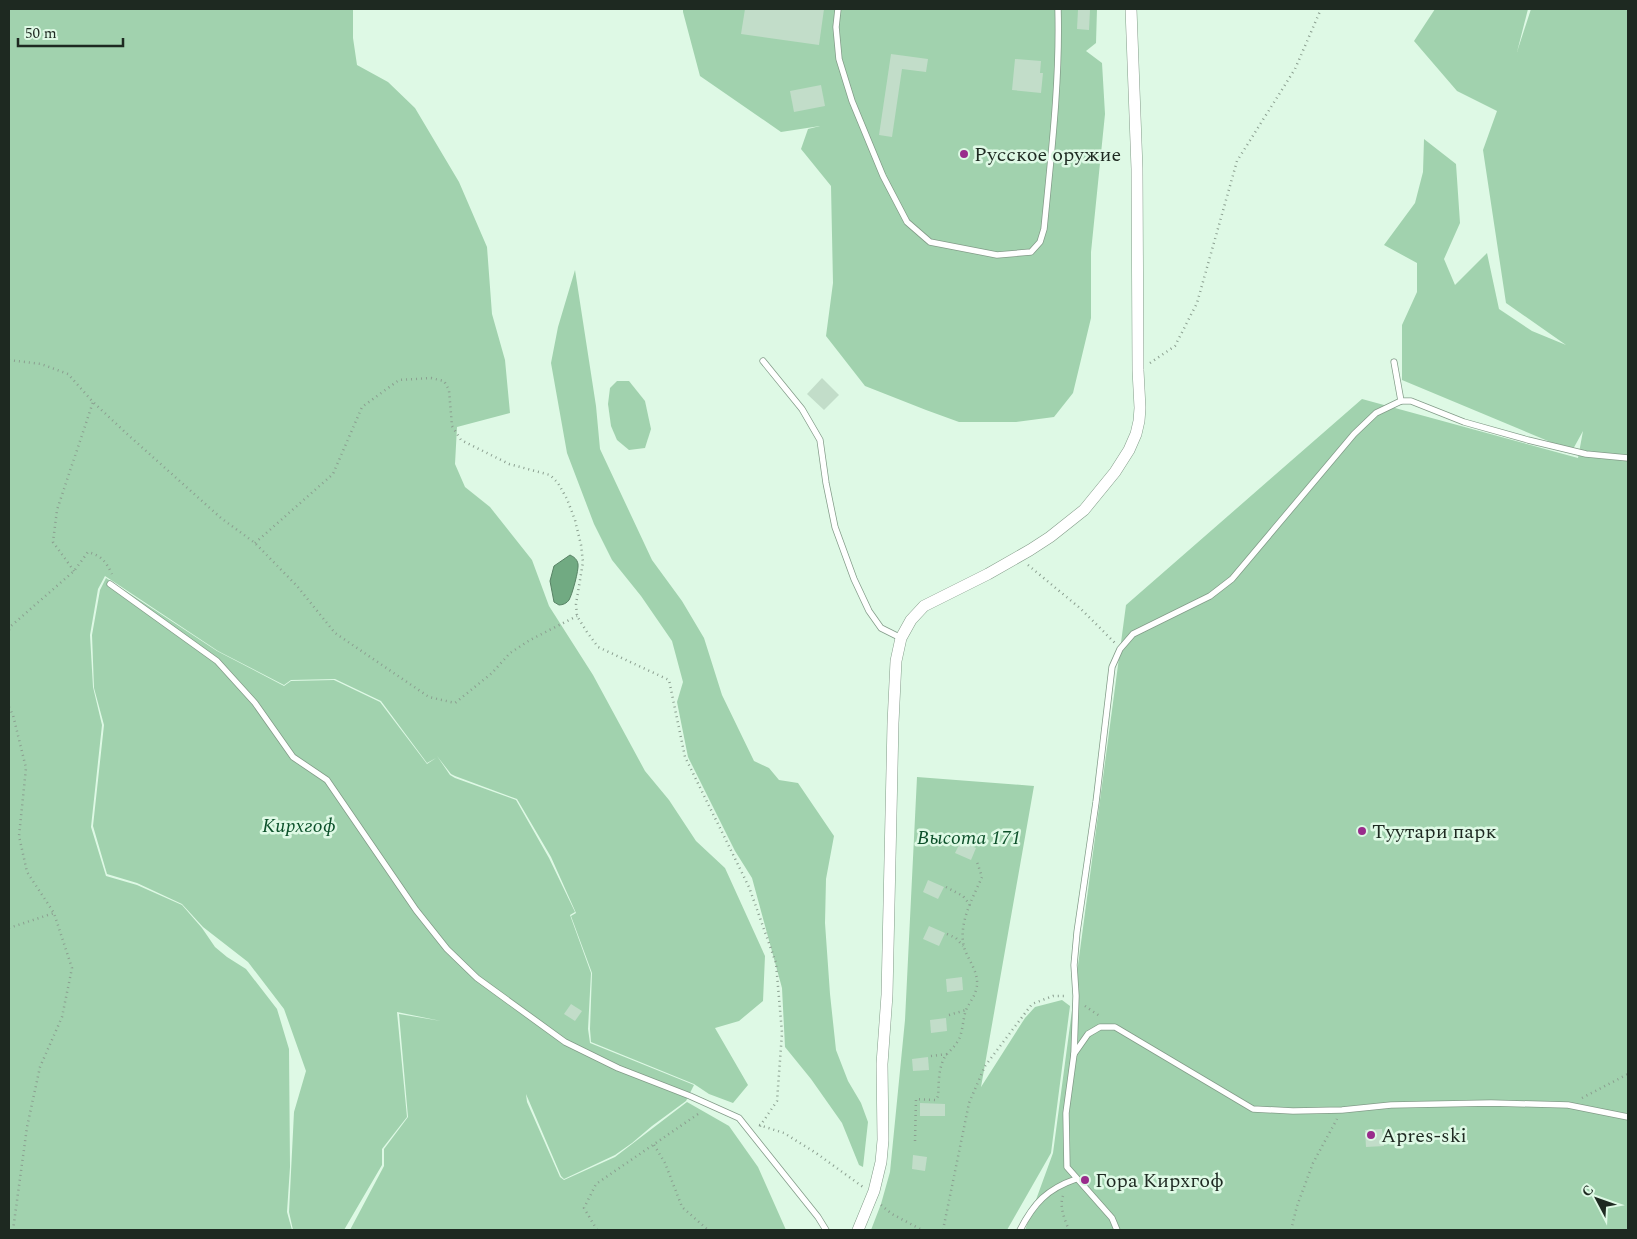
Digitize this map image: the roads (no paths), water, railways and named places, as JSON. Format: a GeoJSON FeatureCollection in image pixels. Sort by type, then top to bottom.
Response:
{"type":"FeatureCollection","features":[{"type":"Feature","properties":{"kind":"street"},"geometry":{"type":"LineString","coordinates":[[858,1230],[872,1194],[881,1162],[884,1140],[882,1064],[887,995],[893,723],[896,662],[901,638],[911,620],[924,606],[988,574],[1037,545],[1084,510],[1115,472],[1129,450],[1139,421],[1136,169],[1131,9]]}},
{"type":"Feature","properties":{"kind":"lane"},"geometry":{"type":"LineString","coordinates":[[838,9],[836,27],[839,59],[852,101],[883,176],[907,222],[930,242],[997,255],[1031,252],[1040,242],[1044,229],[1054,122],[1059,35],[1058,9]]}},
{"type":"Feature","properties":{"kind":"lane"},"geometry":{"type":"LineString","coordinates":[[763,361],[802,409],[820,440],[826,484],[835,527],[854,578],[869,610],[881,628],[901,638]]}},
{"type":"Feature","properties":{"kind":"lane"},"geometry":{"type":"LineString","coordinates":[[1394,362],[1401,401]]}},
{"type":"Feature","properties":{"kind":"lane"},"geometry":{"type":"LineString","coordinates":[[1117,1230],[1112,1218],[1067,1167],[1066,1113],[1074,1054],[1076,996],[1074,964],[1077,932],[1097,793],[1112,667],[1120,649],[1133,634],[1210,596],[1232,579],[1354,434],[1376,414],[1401,401],[1411,401],[1464,422],[1528,440],[1586,454],[1628,458]]}},
{"type":"Feature","properties":{"kind":"lane"},"geometry":{"type":"LineString","coordinates":[[110,584],[217,661],[254,703],[293,757],[328,780],[416,910],[447,949],[477,978],[565,1042],[618,1068],[739,1118],[818,1217],[826,1230]]}},
{"type":"Feature","properties":{"kind":"lane"},"geometry":{"type":"LineString","coordinates":[[1074,1054],[1088,1034],[1100,1027],[1115,1026],[1252,1109],[1293,1111],[1342,1110],[1401,1104],[1491,1103],[1568,1105],[1628,1117]]}},
{"type":"Feature","properties":{"kind":"lane"},"geometry":{"type":"LineString","coordinates":[[1020,1230],[1030,1210],[1046,1194],[1076,1179]]}},
{"type":"Feature","properties":{"kind":"place","name":"Русское оружие"},"geometry":{"type":"Point","coordinates":[964,154]}},
{"type":"Feature","properties":{"kind":"place","name":"Туутари парк"},"geometry":{"type":"Point","coordinates":[1362,831]}},
{"type":"Feature","properties":{"kind":"place","name":"Apres-ski"},"geometry":{"type":"Point","coordinates":[1371,1135]}},
{"type":"Feature","properties":{"kind":"place","name":"Гора Кирхгоф"},"geometry":{"type":"Point","coordinates":[1085,1180]}},
{"type":"Feature","properties":{"kind":"park label","name":"Кирхгоф"},"geometry":{"type":"Point","coordinates":[299,825]}},
{"type":"Feature","properties":{"kind":"park label","name":"Высота 171"},"geometry":{"type":"Point","coordinates":[969,837]}}]}
